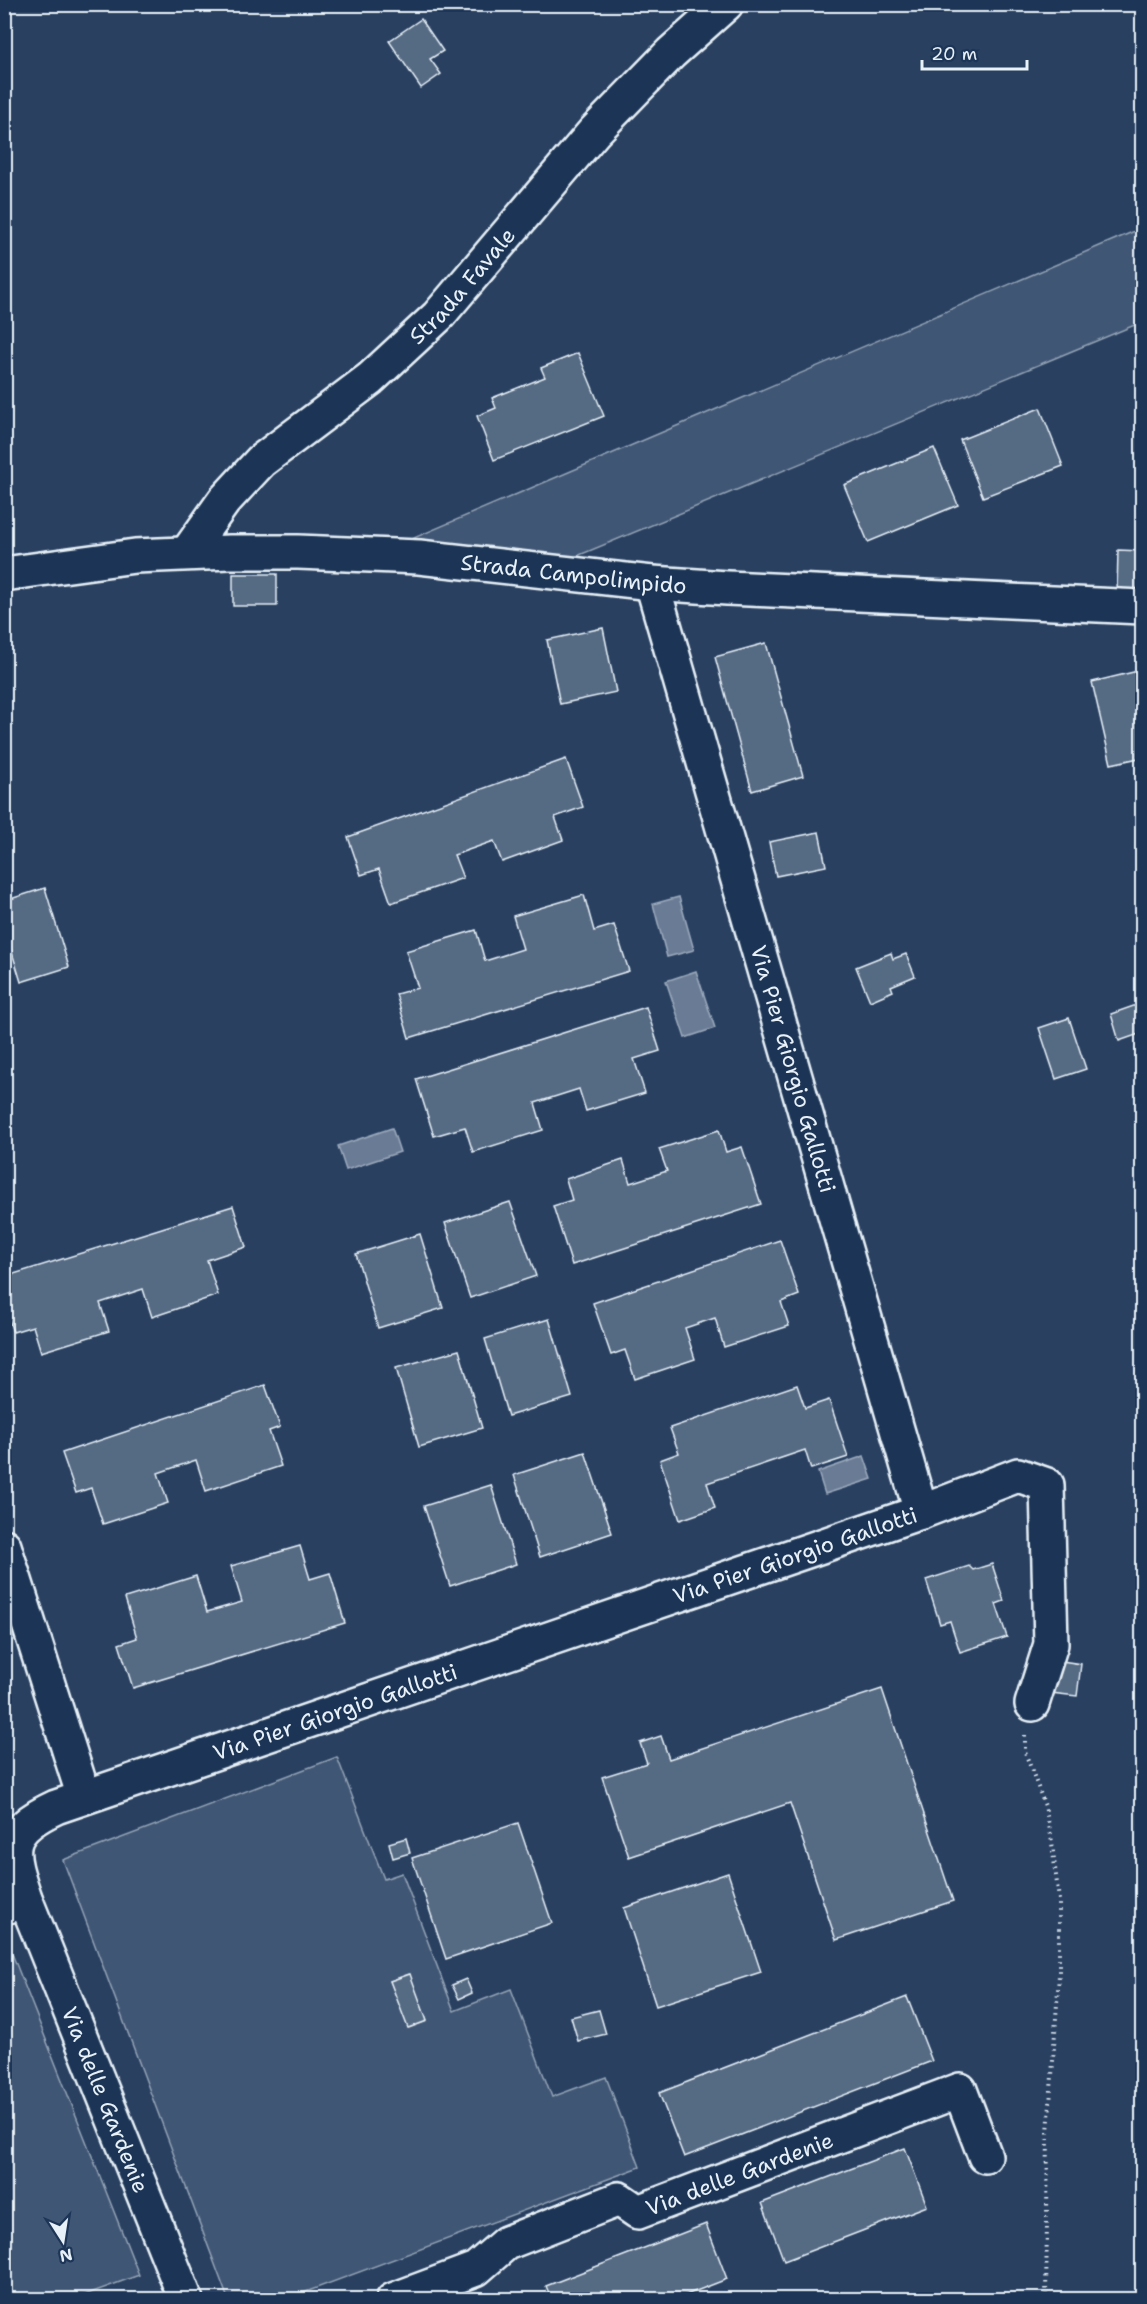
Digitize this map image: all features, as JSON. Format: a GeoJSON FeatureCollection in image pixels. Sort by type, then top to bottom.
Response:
{"type":"FeatureCollection","features":[{"type":"Feature","properties":{"kind":"street","name":"Strada Favale"},"geometry":{"type":"LineString","coordinates":[[187,553],[224,501],[261,461],[370,379],[438,316],[594,132],[671,53],[726,4]]}},
{"type":"Feature","properties":{"kind":"street","name":"Strada Campolimpido"},"geometry":{"type":"LineString","coordinates":[[4,574],[112,559],[187,553],[298,552],[419,556],[652,583],[727,588],[1143,607]]}},
{"type":"Feature","properties":{"kind":"street","name":"Via Pier Giorgio Gallotti"},"geometry":{"type":"LineString","coordinates":[[15,1904],[14,1841],[18,1832],[37,1816],[84,1797],[921,1512],[652,583]]}},
{"type":"Feature","properties":{"kind":"street"},"geometry":{"type":"LineString","coordinates":[[921,1512],[1018,1476],[1047,1485],[1051,1644],[1032,1704]]}},
{"type":"Feature","properties":{"kind":"street"},"geometry":{"type":"LineString","coordinates":[[4,1546],[84,1797]]}},
{"type":"Feature","properties":{"kind":"street","name":"Via delle Gardenie"},"geometry":{"type":"LineString","coordinates":[[15,1904],[186,2300]]}},
{"type":"Feature","properties":{"kind":"street","name":"Via delle Gardenie"},"geometry":{"type":"LineString","coordinates":[[393,2300],[476,2269],[506,2243],[619,2199],[638,2212],[960,2090],[985,2156]]}},
{"type":"Feature","properties":{"kind":"path"},"geometry":{"type":"LineString","coordinates":[[1032,1704],[1024,1722],[1025,1752],[1045,1806],[1051,1835],[1057,1878],[1060,1935],[1048,2133],[1046,2300]]}},
{"type":"Feature","properties":{"kind":"shaded area"},"geometry":{"type":"Polygon","coordinates":[[[1142,228],[1142,322],[565,561],[409,540],[1142,228]]]}},
{"type":"Feature","properties":{"kind":"shaded area"},"geometry":{"type":"Polygon","coordinates":[[[679,897],[694,950],[667,957],[653,904],[679,897]]]}},
{"type":"Feature","properties":{"kind":"shaded area"},"geometry":{"type":"Polygon","coordinates":[[[696,971],[715,1028],[685,1038],[666,981],[696,971]]]}},
{"type":"Feature","properties":{"kind":"shaded area"},"geometry":{"type":"Polygon","coordinates":[[[392,1128],[400,1152],[346,1170],[338,1146],[392,1128]]]}},
{"type":"Feature","properties":{"kind":"shaded area"},"geometry":{"type":"Polygon","coordinates":[[[864,1456],[872,1479],[825,1494],[818,1472],[864,1456]]]}},
{"type":"Feature","properties":{"kind":"shaded area"},"geometry":{"type":"Polygon","coordinates":[[[337,1757],[384,1879],[402,1873],[454,2011],[511,1989],[552,2097],[606,2077],[640,2167],[287,2299],[228,2299],[63,1860],[337,1757]],[[409,1974],[390,1981],[409,2028],[427,2021],[409,1974]]]}},
{"type":"Feature","properties":{"kind":"shaded area"},"geometry":{"type":"Polygon","coordinates":[[[9,1946],[139,2275],[74,2299],[5,2299],[4,1947],[9,1946]]]}},
{"type":"Feature","properties":{"kind":"building"},"geometry":{"type":"Polygon","coordinates":[[[421,19],[443,51],[430,59],[441,74],[421,88],[389,41],[421,19]]]}},
{"type":"Feature","properties":{"kind":"building"},"geometry":{"type":"Polygon","coordinates":[[[578,353],[604,416],[494,460],[477,416],[496,408],[492,398],[545,377],[541,368],[578,353]]]}},
{"type":"Feature","properties":{"kind":"building"},"geometry":{"type":"Polygon","coordinates":[[[1040,408],[1063,466],[983,497],[960,440],[1040,408]]]}},
{"type":"Feature","properties":{"kind":"building"},"geometry":{"type":"Polygon","coordinates":[[[934,448],[958,505],[868,542],[844,485],[934,448]]]}},
{"type":"Feature","properties":{"kind":"building"},"geometry":{"type":"Polygon","coordinates":[[[1118,550],[1142,551],[1142,595],[1117,594],[1118,550]]]}},
{"type":"Feature","properties":{"kind":"building"},"geometry":{"type":"Polygon","coordinates":[[[233,574],[277,574],[277,606],[233,606],[233,574]]]}},
{"type":"Feature","properties":{"kind":"building"},"geometry":{"type":"Polygon","coordinates":[[[603,628],[616,692],[560,704],[547,640],[603,628]]]}},
{"type":"Feature","properties":{"kind":"building"},"geometry":{"type":"Polygon","coordinates":[[[766,643],[803,776],[752,791],[715,657],[766,643]]]}},
{"type":"Feature","properties":{"kind":"building"},"geometry":{"type":"Polygon","coordinates":[[[1142,670],[1142,775],[1139,758],[1111,764],[1092,682],[1142,670]]]}},
{"type":"Feature","properties":{"kind":"building"},"geometry":{"type":"Polygon","coordinates":[[[566,759],[583,807],[555,817],[563,840],[502,862],[494,841],[454,855],[463,878],[391,903],[379,869],[361,875],[348,837],[566,759]]]}},
{"type":"Feature","properties":{"kind":"building"},"geometry":{"type":"Polygon","coordinates":[[[819,832],[826,866],[776,876],[769,842],[819,832]]]}},
{"type":"Feature","properties":{"kind":"building"},"geometry":{"type":"Polygon","coordinates":[[[45,888],[69,967],[21,982],[4,926],[4,901],[45,888]]]}},
{"type":"Feature","properties":{"kind":"building"},"geometry":{"type":"Polygon","coordinates":[[[584,895],[594,931],[614,925],[629,971],[409,1038],[396,994],[418,988],[406,951],[476,930],[485,961],[523,949],[513,916],[584,895]]]}},
{"type":"Feature","properties":{"kind":"building"},"geometry":{"type":"Polygon","coordinates":[[[891,953],[893,959],[906,954],[915,976],[891,986],[893,991],[870,1001],[856,967],[891,953]]]}},
{"type":"Feature","properties":{"kind":"building"},"geometry":{"type":"Polygon","coordinates":[[[1142,1003],[1142,1033],[1119,1041],[1111,1014],[1142,1003]]]}},
{"type":"Feature","properties":{"kind":"building"},"geometry":{"type":"Polygon","coordinates":[[[646,1007],[660,1051],[634,1059],[645,1093],[586,1111],[579,1089],[535,1103],[543,1130],[473,1152],[465,1127],[434,1136],[416,1079],[646,1007]]]}},
{"type":"Feature","properties":{"kind":"building"},"geometry":{"type":"Polygon","coordinates":[[[1069,1018],[1086,1069],[1056,1079],[1039,1028],[1069,1018]]]}},
{"type":"Feature","properties":{"kind":"building"},"geometry":{"type":"Polygon","coordinates":[[[719,1130],[726,1152],[742,1147],[761,1204],[572,1265],[553,1206],[572,1200],[566,1179],[623,1160],[630,1183],[667,1171],[659,1149],[719,1130]]]}},
{"type":"Feature","properties":{"kind":"building"},"geometry":{"type":"Polygon","coordinates":[[[510,1202],[536,1276],[470,1298],[445,1223],[510,1202]]]}},
{"type":"Feature","properties":{"kind":"building"},"geometry":{"type":"Polygon","coordinates":[[[233,1206],[246,1247],[207,1260],[218,1295],[152,1317],[143,1289],[100,1303],[109,1331],[41,1352],[33,1326],[13,1332],[4,1305],[4,1277],[233,1206]]]}},
{"type":"Feature","properties":{"kind":"building"},"geometry":{"type":"Polygon","coordinates":[[[420,1234],[443,1308],[378,1328],[356,1254],[420,1234]]]}},
{"type":"Feature","properties":{"kind":"building"},"geometry":{"type":"Polygon","coordinates":[[[780,1240],[799,1295],[781,1302],[789,1326],[724,1347],[715,1318],[685,1328],[695,1359],[635,1379],[625,1350],[611,1355],[593,1303],[780,1240]]]}},
{"type":"Feature","properties":{"kind":"building"},"geometry":{"type":"Polygon","coordinates":[[[549,1319],[572,1397],[508,1416],[485,1339],[549,1319]]]}},
{"type":"Feature","properties":{"kind":"building"},"geometry":{"type":"Polygon","coordinates":[[[459,1350],[482,1428],[419,1447],[396,1368],[459,1350]]]}},
{"type":"Feature","properties":{"kind":"building"},"geometry":{"type":"Polygon","coordinates":[[[265,1385],[280,1427],[269,1431],[281,1466],[206,1491],[196,1460],[158,1473],[168,1503],[103,1524],[91,1488],[76,1493],[62,1453],[265,1385]]]}},
{"type":"Feature","properties":{"kind":"building"},"geometry":{"type":"Polygon","coordinates":[[[797,1385],[805,1408],[829,1400],[848,1457],[811,1469],[805,1450],[707,1483],[715,1508],[680,1520],[660,1460],[679,1453],[670,1428],[797,1385]]]}},
{"type":"Feature","properties":{"kind":"building"},"geometry":{"type":"Polygon","coordinates":[[[585,1452],[612,1533],[540,1557],[514,1475],[585,1452]]]}},
{"type":"Feature","properties":{"kind":"building"},"geometry":{"type":"Polygon","coordinates":[[[491,1485],[516,1564],[450,1586],[424,1506],[491,1485]]]}},
{"type":"Feature","properties":{"kind":"building"},"geometry":{"type":"Polygon","coordinates":[[[300,1546],[310,1579],[330,1573],[345,1623],[133,1688],[119,1644],[137,1638],[125,1598],[196,1576],[207,1612],[242,1602],[231,1566],[300,1546]]]}},
{"type":"Feature","properties":{"kind":"building"},"geometry":{"type":"Polygon","coordinates":[[[992,1564],[1004,1601],[996,1604],[1007,1637],[960,1652],[950,1621],[940,1624],[926,1580],[969,1566],[973,1570],[992,1564]]]}},
{"type":"Feature","properties":{"kind":"building"},"geometry":{"type":"Polygon","coordinates":[[[1055,1660],[1081,1664],[1077,1696],[1051,1693],[1055,1660]]]}},
{"type":"Feature","properties":{"kind":"building"},"geometry":{"type":"Polygon","coordinates":[[[882,1689],[953,1901],[836,1940],[790,1803],[629,1857],[602,1777],[647,1763],[640,1743],[661,1736],[669,1759],[882,1689]]]}},
{"type":"Feature","properties":{"kind":"building"},"geometry":{"type":"Polygon","coordinates":[[[518,1823],[552,1923],[446,1959],[412,1858],[518,1823]]]}},
{"type":"Feature","properties":{"kind":"building"},"geometry":{"type":"Polygon","coordinates":[[[406,1838],[410,1853],[393,1858],[389,1843],[406,1838]]]}},
{"type":"Feature","properties":{"kind":"building"},"geometry":{"type":"Polygon","coordinates":[[[728,1873],[761,1972],[656,2006],[624,1908],[728,1873]]]}},
{"type":"Feature","properties":{"kind":"building"},"geometry":{"type":"Polygon","coordinates":[[[410,1974],[427,2021],[408,2028],[390,1981],[410,1974]]]}},
{"type":"Feature","properties":{"kind":"building"},"geometry":{"type":"Polygon","coordinates":[[[466,1979],[472,1993],[459,1999],[452,1985],[466,1979]]]}},
{"type":"Feature","properties":{"kind":"building"},"geometry":{"type":"Polygon","coordinates":[[[907,1997],[932,2061],[684,2157],[659,2093],[907,1997]]]}},
{"type":"Feature","properties":{"kind":"building"},"geometry":{"type":"Polygon","coordinates":[[[599,2010],[606,2034],[578,2041],[571,2017],[599,2010]]]}},
{"type":"Feature","properties":{"kind":"building"},"geometry":{"type":"Polygon","coordinates":[[[905,2148],[927,2206],[784,2261],[762,2203],[905,2148]]]}},
{"type":"Feature","properties":{"kind":"building"},"geometry":{"type":"Polygon","coordinates":[[[706,2224],[727,2279],[673,2300],[552,2300],[546,2286],[706,2224]]]}}]}
